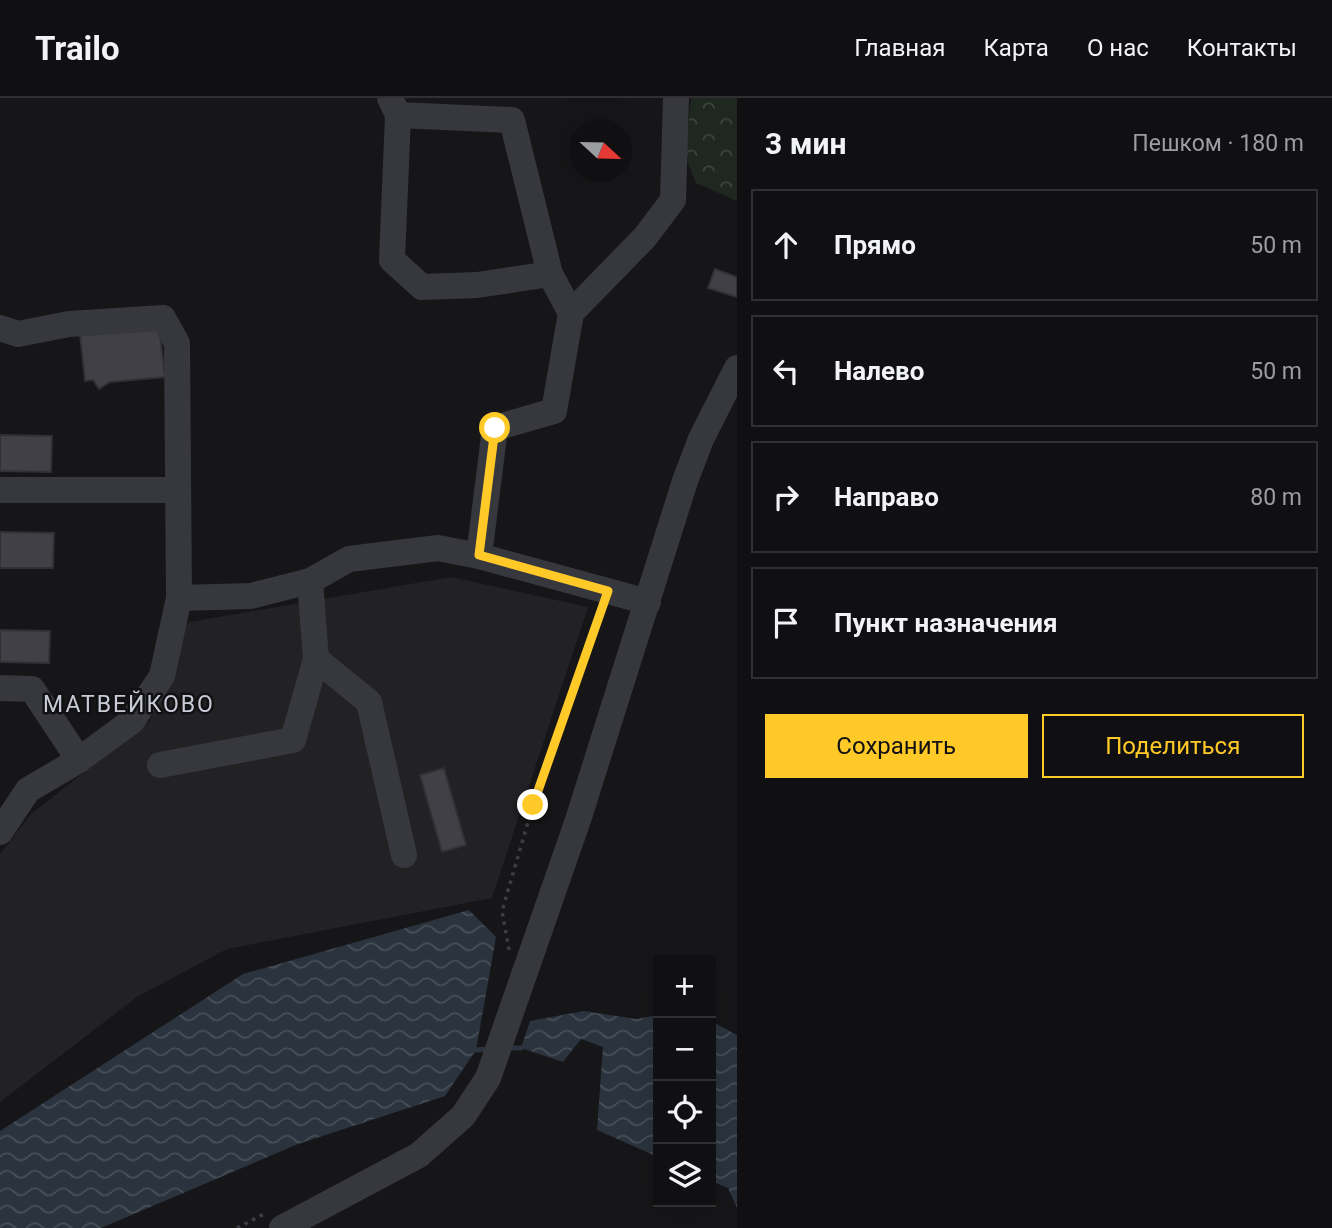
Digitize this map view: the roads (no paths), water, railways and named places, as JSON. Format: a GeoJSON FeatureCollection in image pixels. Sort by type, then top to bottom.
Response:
{"type":"FeatureCollection","features":[{"type":"Feature","properties":{"kind":"street"},"geometry":{"type":"LineString","coordinates":[[479,555],[495,428],[554,411],[571,313],[645,237],[673,200],[676,98]]}},
{"type":"Feature","properties":{"kind":"street"},"geometry":{"type":"LineString","coordinates":[[550,274],[477,285],[422,287],[392,260],[394,107],[512,120],[550,274],[571,313]]}},
{"type":"Feature","properties":{"kind":"street"},"geometry":{"type":"LineString","coordinates":[[0,328],[18,334],[69,324],[163,318],[177,343],[178,490],[178,598],[162,676],[132,721],[79,760],[28,790],[0,832]]}},
{"type":"Feature","properties":{"kind":"street"},"geometry":{"type":"LineString","coordinates":[[282,1228],[419,1155],[463,1116],[488,1077],[511,1015],[701,439],[737,368]]}},
{"type":"Feature","properties":{"kind":"street"},"geometry":{"type":"LineString","coordinates":[[0,489],[178,490]]}},
{"type":"Feature","properties":{"kind":"street"},"geometry":{"type":"LineString","coordinates":[[178,598],[251,596],[310,581],[349,559],[438,548],[479,555],[648,602]]}},
{"type":"Feature","properties":{"kind":"street"},"geometry":{"type":"LineString","coordinates":[[160,765],[293,740],[316,659],[310,581]]}},
{"type":"Feature","properties":{"kind":"street"},"geometry":{"type":"LineString","coordinates":[[316,659],[369,702],[404,855]]}},
{"type":"Feature","properties":{"kind":"street"},"geometry":{"type":"LineString","coordinates":[[0,688],[32,689],[79,760]]}},
{"type":"Feature","properties":{"kind":"water"},"geometry":{"type":"Polygon","coordinates":[[[469,910],[496,937],[476,1050],[445,1096],[298,1144],[101,1228],[0,1228],[0,1131],[243,974],[469,910]]]}},
{"type":"Feature","properties":{"kind":"water"},"geometry":{"type":"Polygon","coordinates":[[[584,1011],[636,1019],[653,1016],[653,1155],[597,1130],[603,1047],[581,1039],[563,1062],[521,1048],[530,1021],[584,1011]]]}},
{"type":"Feature","properties":{"kind":"water"},"geometry":{"type":"Polygon","coordinates":[[[716,1024],[737,1035],[737,1208],[728,1188],[716,1183],[716,1024]]]}},
{"type":"Feature","properties":{"kind":"waterway"},"geometry":{"type":"LineString","coordinates":[[506,1048],[521,1048]]}},
{"type":"Feature","properties":{"kind":"waterway"},"geometry":{"type":"LineString","coordinates":[[476,1050],[490,1049]]}},
{"type":"Feature","properties":{"kind":"district","name":"МАТВЕЙКОВО"},"geometry":{"type":"Point","coordinates":[129,704]}}]}
